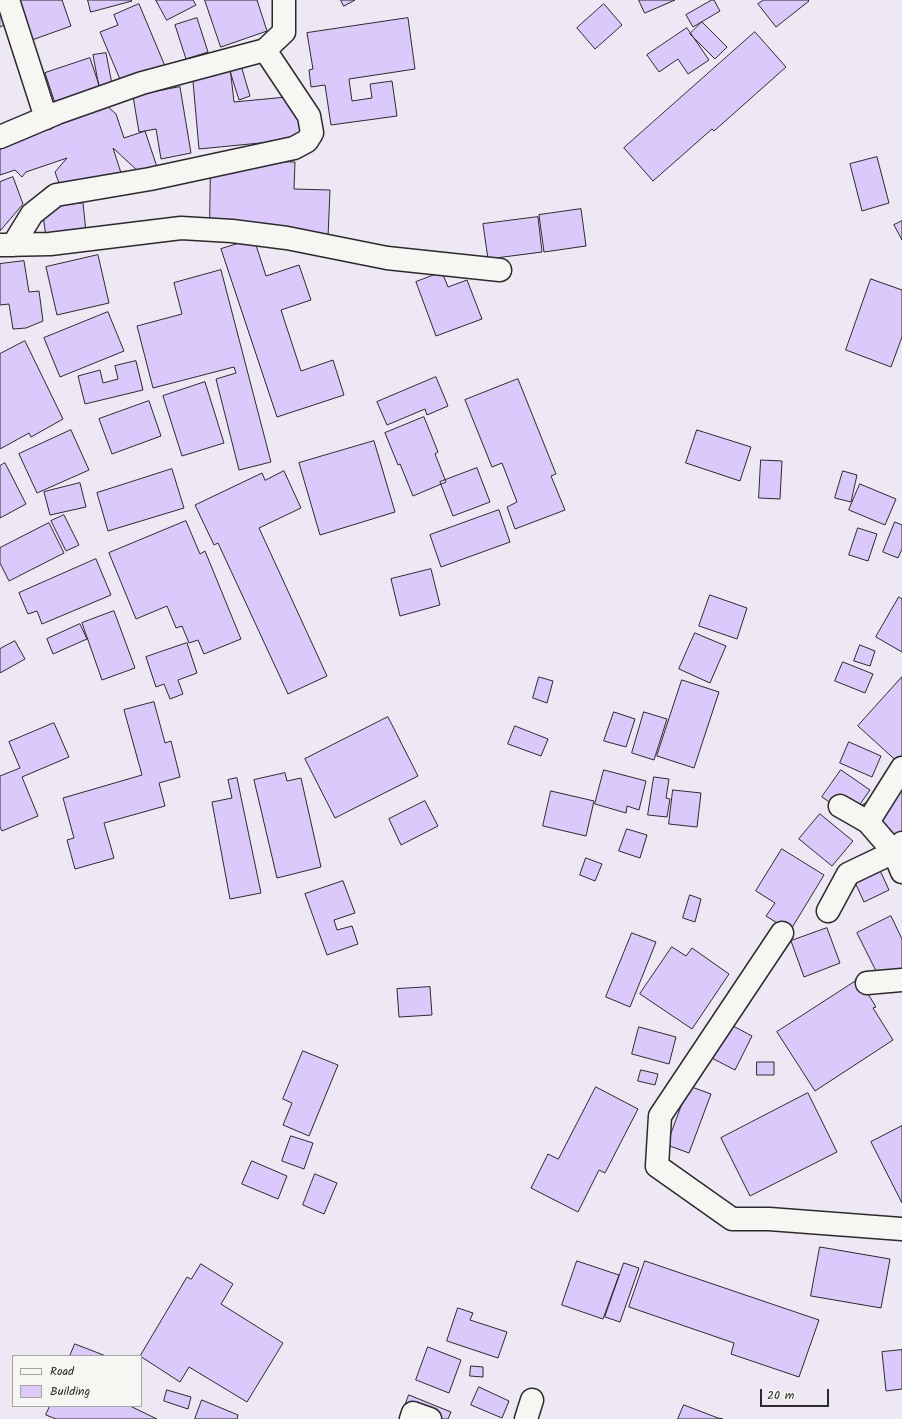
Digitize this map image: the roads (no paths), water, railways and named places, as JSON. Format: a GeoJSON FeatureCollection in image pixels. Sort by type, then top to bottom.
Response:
{"type":"FeatureCollection","features":[{"type":"Feature","properties":{"kind":"street"},"geometry":{"type":"LineString","coordinates":[[8,0],[46,118]]}},
{"type":"Feature","properties":{"kind":"street"},"geometry":{"type":"LineString","coordinates":[[0,137],[46,118],[142,83],[265,50],[284,32],[284,0]]}},
{"type":"Feature","properties":{"kind":"street"},"geometry":{"type":"LineString","coordinates":[[7,245],[32,214],[56,195],[150,178],[294,148],[307,141],[312,133],[310,116],[265,50]]}},
{"type":"Feature","properties":{"kind":"street"},"geometry":{"type":"LineString","coordinates":[[7,245],[50,244],[181,228],[287,238],[387,258],[500,270]]}},
{"type":"Feature","properties":{"kind":"street"},"geometry":{"type":"LineString","coordinates":[[868,822],[902,768]]}},
{"type":"Feature","properties":{"kind":"street"},"geometry":{"type":"LineString","coordinates":[[840,806],[868,822],[898,847],[902,872]]}},
{"type":"Feature","properties":{"kind":"street"},"geometry":{"type":"LineString","coordinates":[[828,911],[848,874],[898,847]]}},
{"type":"Feature","properties":{"kind":"street"},"geometry":{"type":"LineString","coordinates":[[782,933],[660,1116],[657,1166],[732,1219],[769,1220],[902,1230]]}},
{"type":"Feature","properties":{"kind":"street"},"geometry":{"type":"LineString","coordinates":[[867,983],[902,980]]}},
{"type":"Feature","properties":{"kind":"street"},"geometry":{"type":"LineString","coordinates":[[411,1419],[413,1413],[430,1419]]}}]}
